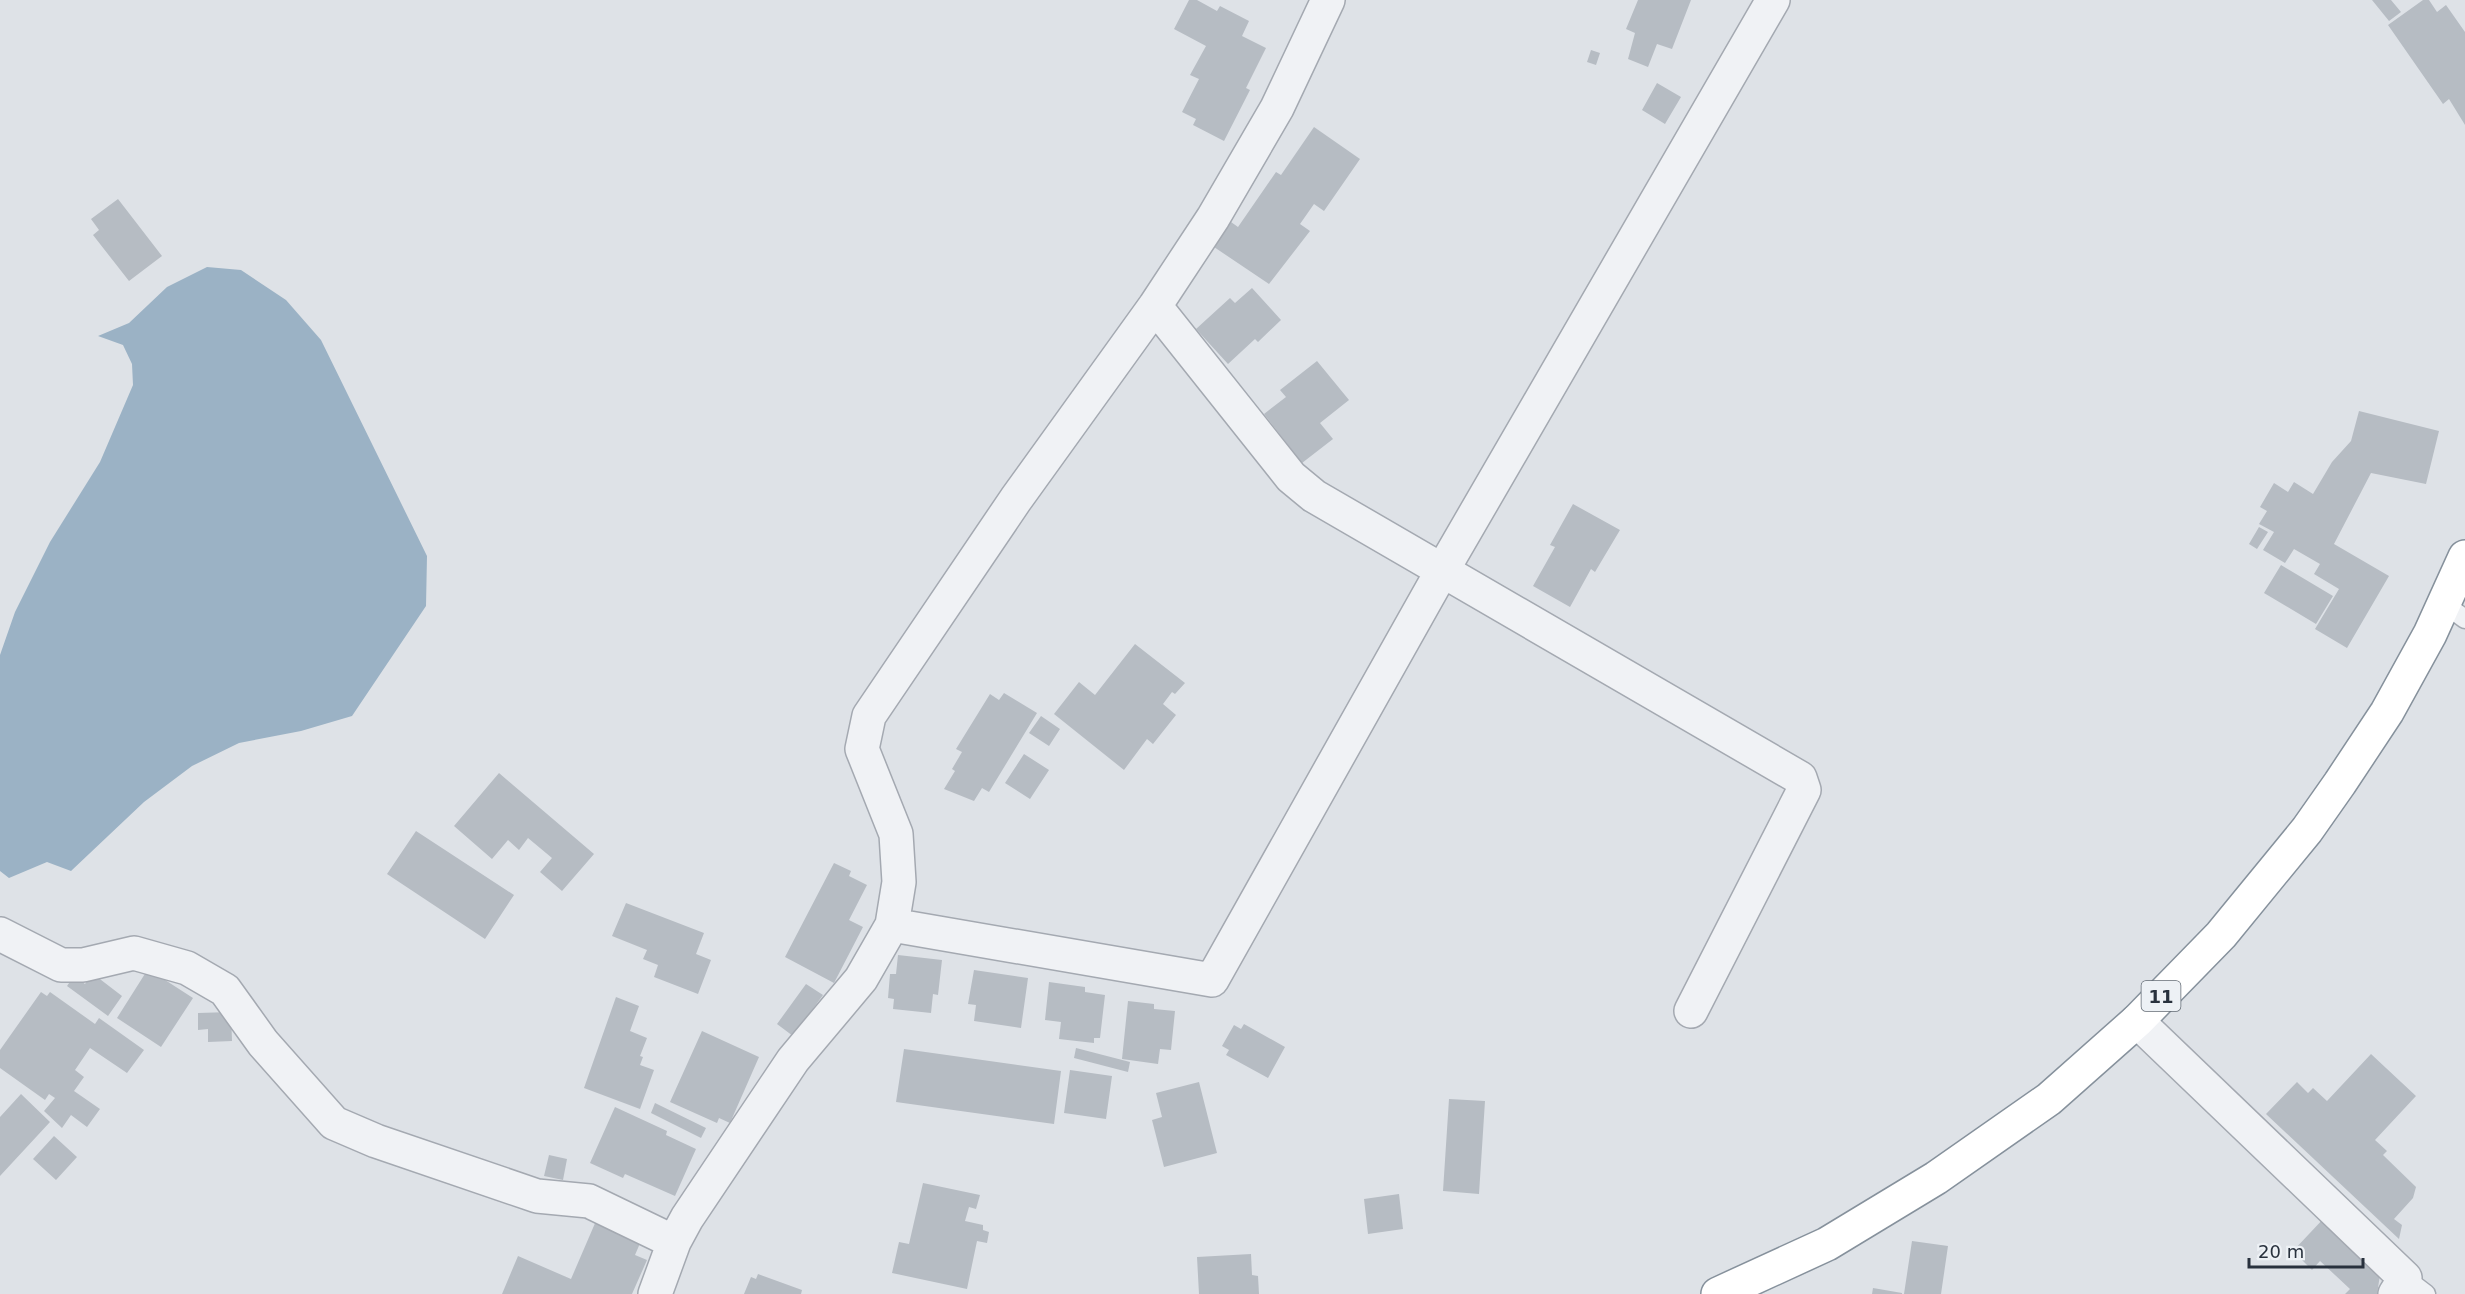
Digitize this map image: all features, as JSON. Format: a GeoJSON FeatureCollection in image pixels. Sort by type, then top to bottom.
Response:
{"type":"FeatureCollection","features":[{"type":"Feature","properties":{"kind":"highway","name":"11"},"geometry":{"type":"LineString","coordinates":[[1718,1294],[1827,1244],[1936,1178],[2049,1099],[2137,1021],[2221,935],[2307,830],[2454,611],[2465,557]]}},
{"type":"Feature","properties":{"kind":"street"},"geometry":{"type":"LineString","coordinates":[[655,1294],[687,1218],[793,1060],[861,979],[892,925],[899,882],[896,834],[862,749],[869,716],[1017,499],[1155,306],[1213,218],[1277,108],[1328,0]]}},
{"type":"Feature","properties":{"kind":"street"},"geometry":{"type":"LineString","coordinates":[[892,925],[1212,980],[1442,571],[1773,0]]}},
{"type":"Feature","properties":{"kind":"street"},"geometry":{"type":"LineString","coordinates":[[1155,306],[1291,477],[1314,496],[1800,778],[1804,790],[1691,1011]]}},
{"type":"Feature","properties":{"kind":"street"},"geometry":{"type":"LineString","coordinates":[[0,934],[61,965],[83,965],[134,953],[187,968],[225,990],[263,1043],[334,1123],[376,1141],[537,1196],[590,1201],[675,1242]]}},
{"type":"Feature","properties":{"kind":"street"},"geometry":{"type":"LineString","coordinates":[[2137,1021],[2409,1289]]}},
{"type":"Feature","properties":{"kind":"water"},"geometry":{"type":"Polygon","coordinates":[[[207,267],[241,270],[286,300],[321,340],[427,556],[426,606],[352,716],[301,731],[239,743],[192,766],[144,802],[71,871],[47,862],[9,878],[0,871],[0,655],[15,612],[50,542],[100,462],[133,385],[132,364],[123,345],[98,336],[129,323],[167,287],[207,267]]]}},
{"type":"Feature","properties":{"kind":"building"},"geometry":{"type":"Polygon","coordinates":[[[1189,0],[1197,0],[1217,11],[1220,6],[1249,21],[1242,36],[1266,48],[1246,88],[1250,90],[1224,141],[1193,125],[1196,119],[1182,112],[1199,79],[1190,75],[1206,46],[1174,29],[1189,0]]]}},
{"type":"Feature","properties":{"kind":"building"},"geometry":{"type":"Polygon","coordinates":[[[1638,0],[1691,0],[1672,49],[1657,44],[1648,67],[1628,59],[1635,33],[1626,29],[1638,0]]]}},
{"type":"Feature","properties":{"kind":"building"},"geometry":{"type":"Polygon","coordinates":[[[2372,0],[2391,0],[2401,12],[2389,21],[2372,0]]]}},
{"type":"Feature","properties":{"kind":"building"},"geometry":{"type":"Polygon","coordinates":[[[2423,0],[2429,0],[2437,12],[2446,5],[2465,32],[2465,125],[2449,99],[2443,104],[2388,25],[2423,0]]]}},
{"type":"Feature","properties":{"kind":"building"},"geometry":{"type":"Polygon","coordinates":[[[1591,50],[1600,53],[1596,65],[1587,62],[1591,50]]]}},
{"type":"Feature","properties":{"kind":"building"},"geometry":{"type":"Polygon","coordinates":[[[1657,83],[1681,97],[1665,124],[1642,110],[1657,83]]]}},
{"type":"Feature","properties":{"kind":"building"},"geometry":{"type":"Polygon","coordinates":[[[1314,127],[1360,159],[1324,211],[1314,204],[1300,224],[1310,231],[1269,284],[1214,247],[1231,222],[1238,227],[1276,172],[1281,175],[1314,127]]]}},
{"type":"Feature","properties":{"kind":"building"},"geometry":{"type":"Polygon","coordinates":[[[118,199],[162,256],[129,281],[93,235],[99,230],[91,219],[118,199]]]}},
{"type":"Feature","properties":{"kind":"building"},"geometry":{"type":"Polygon","coordinates":[[[1252,288],[1281,320],[1258,342],[1255,339],[1228,364],[1196,329],[1230,298],[1235,303],[1252,288]]]}},
{"type":"Feature","properties":{"kind":"building"},"geometry":{"type":"Polygon","coordinates":[[[1317,361],[1349,400],[1320,423],[1333,439],[1302,463],[1264,414],[1286,397],[1280,390],[1317,361]]]}},
{"type":"Feature","properties":{"kind":"building"},"geometry":{"type":"Polygon","coordinates":[[[2359,411],[2439,431],[2426,484],[2371,473],[2334,544],[2389,576],[2347,648],[2315,629],[2339,589],[2314,574],[2320,564],[2294,549],[2285,563],[2263,550],[2274,532],[2259,524],[2267,511],[2260,507],[2274,483],[2288,492],[2294,482],[2313,494],[2332,462],[2351,441],[2359,411]]]}},
{"type":"Feature","properties":{"kind":"building"},"geometry":{"type":"Polygon","coordinates":[[[1573,504],[1620,530],[1595,572],[1591,569],[1570,607],[1533,586],[1555,547],[1550,545],[1573,504]]]}},
{"type":"Feature","properties":{"kind":"building"},"geometry":{"type":"Polygon","coordinates":[[[2259,527],[2268,532],[2257,549],[2249,544],[2259,527]]]}},
{"type":"Feature","properties":{"kind":"building"},"geometry":{"type":"Polygon","coordinates":[[[2281,565],[2333,596],[2316,624],[2264,593],[2281,565]]]}},
{"type":"Feature","properties":{"kind":"building"},"geometry":{"type":"Polygon","coordinates":[[[1135,644],[1185,683],[1175,694],[1172,692],[1163,704],[1176,715],[1153,744],[1147,739],[1124,770],[1054,714],[1079,682],[1095,695],[1135,644]]]}},
{"type":"Feature","properties":{"kind":"building"},"geometry":{"type":"Polygon","coordinates":[[[1004,693],[1037,713],[989,792],[982,788],[974,801],[944,789],[955,771],[952,769],[962,752],[956,749],[990,694],[999,700],[1004,693]]]}},
{"type":"Feature","properties":{"kind":"building"},"geometry":{"type":"Polygon","coordinates":[[[1041,716],[1060,729],[1049,746],[1029,733],[1041,716]]]}},
{"type":"Feature","properties":{"kind":"building"},"geometry":{"type":"Polygon","coordinates":[[[1024,754],[1049,770],[1030,799],[1005,783],[1024,754]]]}},
{"type":"Feature","properties":{"kind":"building"},"geometry":{"type":"Polygon","coordinates":[[[499,773],[594,854],[562,891],[540,872],[552,858],[528,838],[519,850],[508,840],[492,859],[454,826],[499,773]]]}},
{"type":"Feature","properties":{"kind":"building"},"geometry":{"type":"Polygon","coordinates":[[[416,831],[514,895],[485,939],[387,874],[416,831]]]}},
{"type":"Feature","properties":{"kind":"building"},"geometry":{"type":"Polygon","coordinates":[[[834,863],[851,871],[849,876],[867,885],[849,920],[863,927],[834,983],[785,957],[834,863]]]}},
{"type":"Feature","properties":{"kind":"building"},"geometry":{"type":"Polygon","coordinates":[[[626,903],[704,933],[696,954],[711,960],[698,994],[654,977],[658,965],[643,959],[647,950],[612,936],[626,903]]]}},
{"type":"Feature","properties":{"kind":"building"},"geometry":{"type":"Polygon","coordinates":[[[898,955],[942,960],[938,995],[933,994],[931,1013],[893,1009],[894,999],[888,998],[890,974],[896,974],[898,955]]]}},
{"type":"Feature","properties":{"kind":"building"},"geometry":{"type":"Polygon","coordinates":[[[148,969],[193,998],[161,1047],[117,1018],[148,969]]]}},
{"type":"Feature","properties":{"kind":"building"},"geometry":{"type":"Polygon","coordinates":[[[974,970],[1028,978],[1021,1028],[974,1021],[976,1005],[968,1004],[974,970]]]}},
{"type":"Feature","properties":{"kind":"building"},"geometry":{"type":"Polygon","coordinates":[[[92,973],[122,996],[108,1016],[67,986],[74,976],[85,984],[92,973]]]}},
{"type":"Feature","properties":{"kind":"building"},"geometry":{"type":"Polygon","coordinates":[[[1049,982],[1085,987],[1085,992],[1105,995],[1100,1038],[1094,1038],[1094,1043],[1059,1039],[1061,1022],[1045,1020],[1049,982]]]}},
{"type":"Feature","properties":{"kind":"building"},"geometry":{"type":"Polygon","coordinates":[[[806,984],[823,995],[793,1036],[777,1024],[806,984]]]}},
{"type":"Feature","properties":{"kind":"building"},"geometry":{"type":"Polygon","coordinates":[[[41,992],[47,996],[50,992],[95,1024],[99,1018],[144,1050],[127,1073],[90,1048],[75,1070],[84,1077],[74,1091],[100,1109],[87,1127],[71,1115],[62,1128],[44,1111],[55,1098],[49,1094],[45,1100],[0,1068],[0,1050],[41,992]]]}},
{"type":"Feature","properties":{"kind":"building"},"geometry":{"type":"Polygon","coordinates":[[[616,997],[639,1006],[630,1031],[647,1038],[640,1056],[643,1057],[640,1065],[654,1070],[640,1109],[584,1088],[616,997]]]}},
{"type":"Feature","properties":{"kind":"building"},"geometry":{"type":"Polygon","coordinates":[[[1128,1001],[1154,1004],[1154,1009],[1175,1011],[1171,1050],[1160,1049],[1158,1064],[1122,1059],[1128,1001]]]}},
{"type":"Feature","properties":{"kind":"building"},"geometry":{"type":"Polygon","coordinates":[[[231,1012],[232,1041],[208,1042],[208,1029],[198,1030],[198,1013],[231,1012]]]}},
{"type":"Feature","properties":{"kind":"building"},"geometry":{"type":"Polygon","coordinates":[[[1244,1024],[1285,1047],[1268,1078],[1226,1055],[1229,1050],[1222,1046],[1234,1025],[1241,1029],[1244,1024]]]}},
{"type":"Feature","properties":{"kind":"building"},"geometry":{"type":"Polygon","coordinates":[[[702,1031],[759,1057],[730,1123],[719,1118],[717,1123],[670,1102],[702,1031]]]}},
{"type":"Feature","properties":{"kind":"building"},"geometry":{"type":"Polygon","coordinates":[[[1076,1048],[1130,1062],[1128,1072],[1074,1058],[1076,1048]]]}},
{"type":"Feature","properties":{"kind":"building"},"geometry":{"type":"Polygon","coordinates":[[[904,1049],[1061,1071],[1054,1124],[896,1102],[904,1049]]]}},
{"type":"Feature","properties":{"kind":"building"},"geometry":{"type":"Polygon","coordinates":[[[2371,1054],[2416,1096],[2375,1140],[2387,1151],[2383,1155],[2416,1187],[2413,1198],[2394,1219],[2402,1225],[2399,1239],[2266,1114],[2297,1082],[2308,1093],[2313,1088],[2327,1101],[2371,1054]]]}},
{"type":"Feature","properties":{"kind":"building"},"geometry":{"type":"Polygon","coordinates":[[[1070,1070],[1112,1076],[1106,1119],[1064,1113],[1070,1070]]]}},
{"type":"Feature","properties":{"kind":"building"},"geometry":{"type":"Polygon","coordinates":[[[1199,1082],[1217,1153],[1164,1167],[1152,1120],[1162,1117],[1156,1093],[1199,1082]]]}},
{"type":"Feature","properties":{"kind":"building"},"geometry":{"type":"Polygon","coordinates":[[[21,1094],[50,1122],[0,1176],[0,1117],[21,1094]]]}},
{"type":"Feature","properties":{"kind":"building"},"geometry":{"type":"Polygon","coordinates":[[[1449,1099],[1485,1101],[1479,1194],[1443,1191],[1449,1099]]]}},
{"type":"Feature","properties":{"kind":"building"},"geometry":{"type":"Polygon","coordinates":[[[655,1103],[706,1128],[701,1138],[651,1113],[655,1103]]]}},
{"type":"Feature","properties":{"kind":"building"},"geometry":{"type":"Polygon","coordinates":[[[615,1107],[667,1131],[666,1135],[696,1149],[675,1196],[625,1174],[623,1178],[590,1163],[615,1107]]]}},
{"type":"Feature","properties":{"kind":"building"},"geometry":{"type":"Polygon","coordinates":[[[54,1136],[77,1157],[56,1180],[33,1159],[54,1136]]]}},
{"type":"Feature","properties":{"kind":"building"},"geometry":{"type":"Polygon","coordinates":[[[549,1155],[567,1159],[563,1180],[544,1176],[549,1155]]]}},
{"type":"Feature","properties":{"kind":"building"},"geometry":{"type":"Polygon","coordinates":[[[923,1183],[980,1195],[976,1209],[969,1207],[965,1221],[983,1225],[983,1230],[989,1232],[987,1243],[977,1241],[967,1289],[892,1273],[899,1242],[909,1244],[923,1183]]]}},
{"type":"Feature","properties":{"kind":"building"},"geometry":{"type":"Polygon","coordinates":[[[1399,1194],[1403,1229],[1368,1234],[1364,1199],[1399,1194]]]}},
{"type":"Feature","properties":{"kind":"building"},"geometry":{"type":"Polygon","coordinates":[[[599,1214],[644,1234],[635,1255],[647,1260],[632,1294],[502,1294],[518,1256],[571,1279],[599,1214]]]}},
{"type":"Feature","properties":{"kind":"building"},"geometry":{"type":"Polygon","coordinates":[[[2325,1217],[2380,1275],[2377,1294],[2345,1294],[2350,1289],[2320,1261],[2312,1270],[2293,1251],[2325,1217]]]}},
{"type":"Feature","properties":{"kind":"building"},"geometry":{"type":"Polygon","coordinates":[[[1912,1241],[1948,1246],[1941,1294],[1904,1294],[1912,1241]]]}},
{"type":"Feature","properties":{"kind":"building"},"geometry":{"type":"Polygon","coordinates":[[[1251,1254],[1252,1275],[1258,1276],[1259,1294],[1199,1294],[1197,1257],[1251,1254]]]}},
{"type":"Feature","properties":{"kind":"building"},"geometry":{"type":"Polygon","coordinates":[[[758,1274],[802,1290],[801,1294],[744,1294],[751,1277],[756,1279],[758,1274]]]}},
{"type":"Feature","properties":{"kind":"building"},"geometry":{"type":"Polygon","coordinates":[[[1873,1288],[1902,1293],[1902,1294],[1872,1294],[1873,1288]]]}}]}
